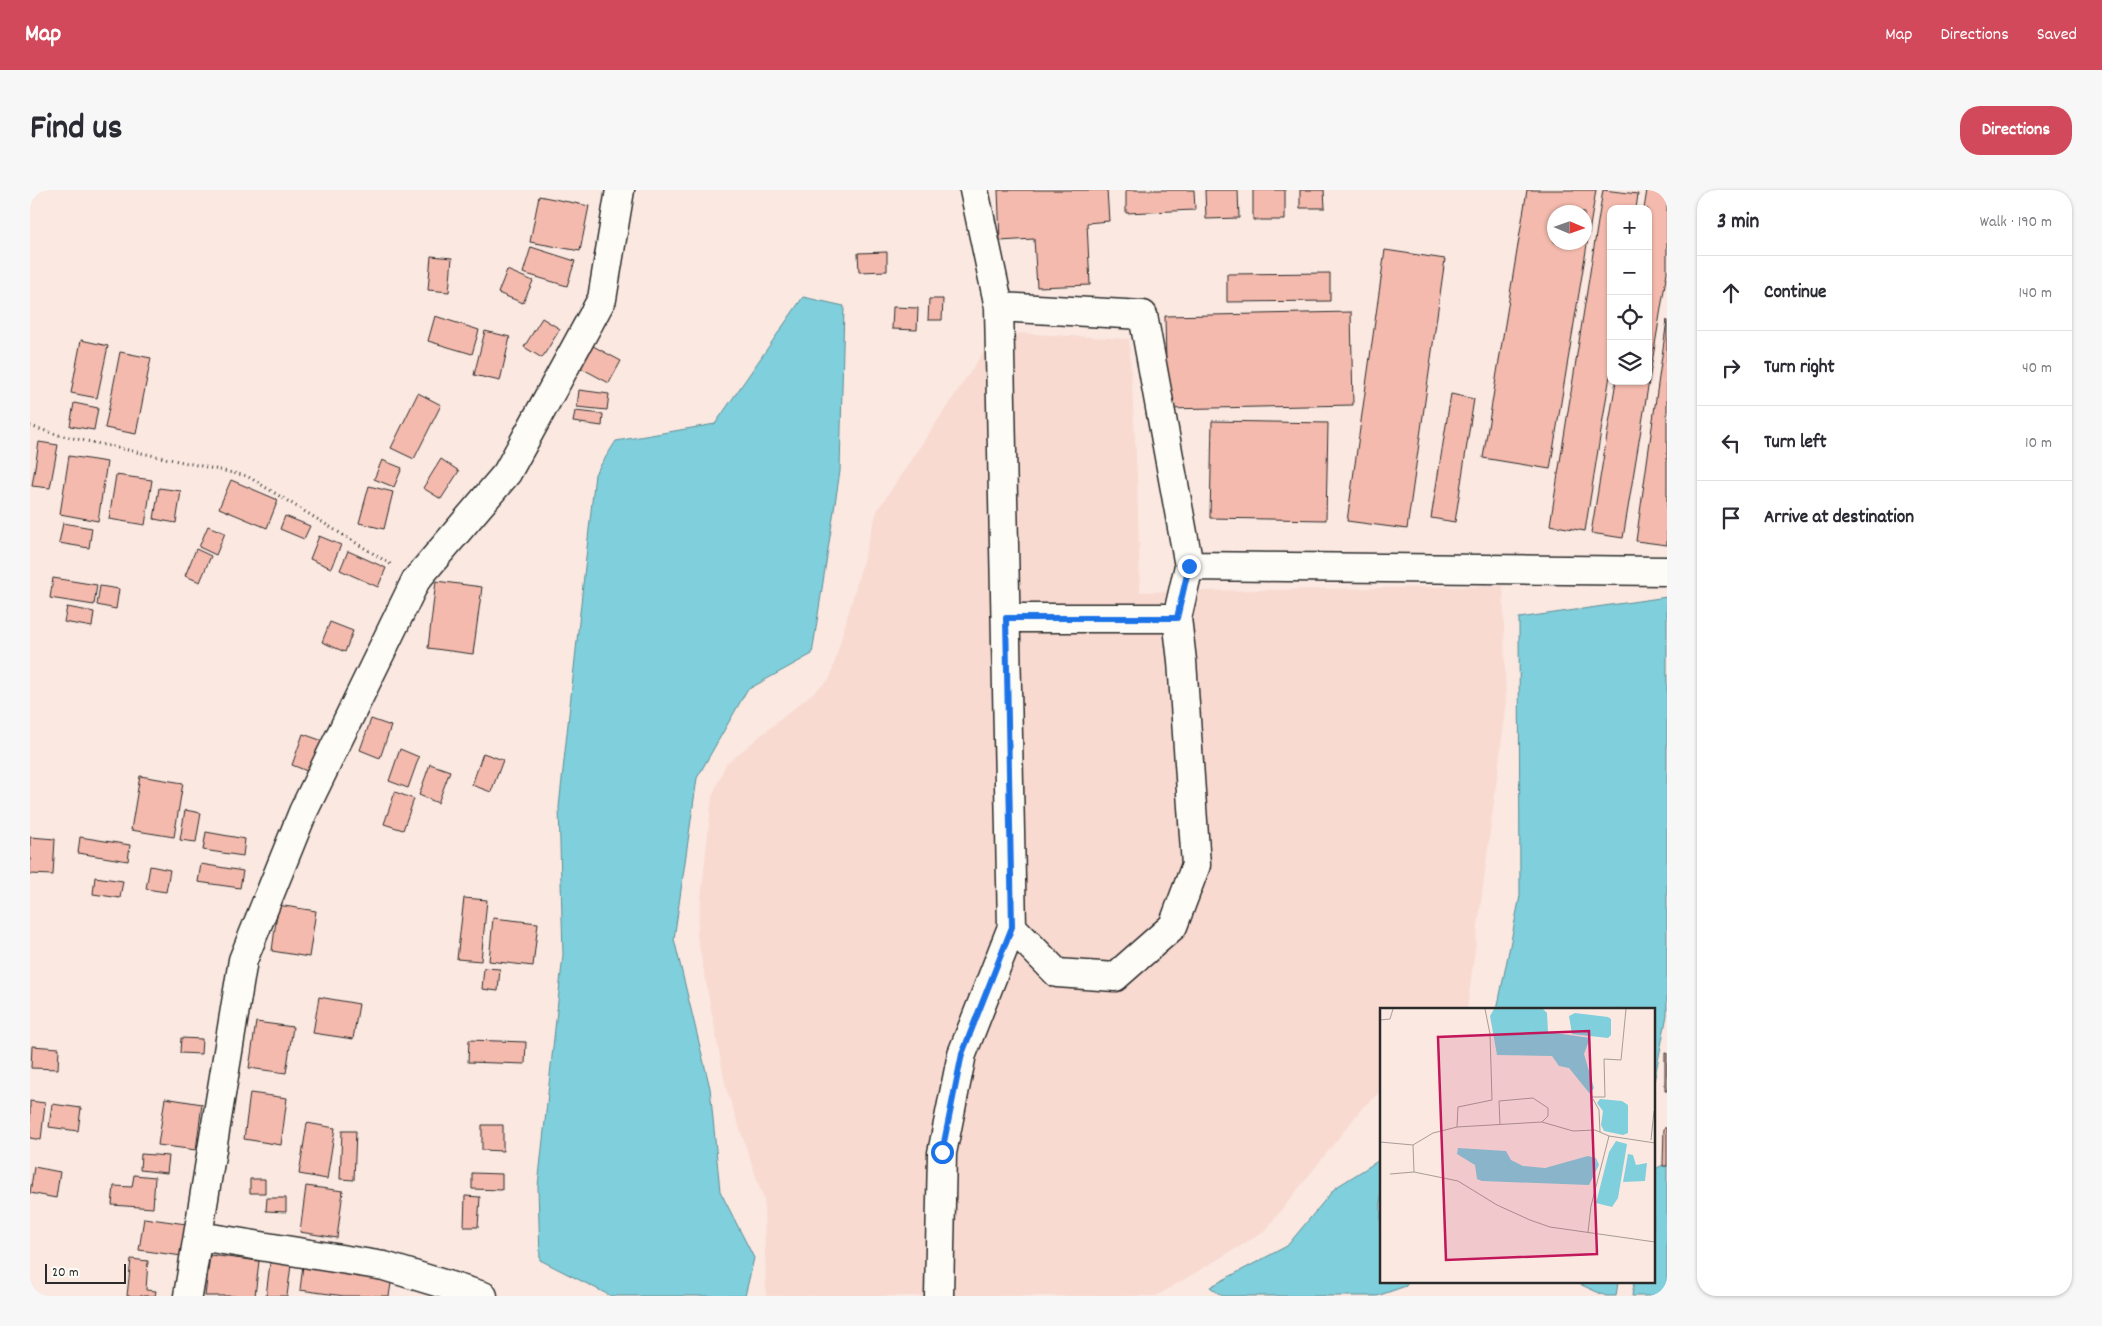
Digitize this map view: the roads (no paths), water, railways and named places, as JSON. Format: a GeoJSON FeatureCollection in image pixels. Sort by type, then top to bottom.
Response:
{"type":"FeatureCollection","features":[{"type":"Feature","properties":{"kind":"street"},"geometry":{"type":"LineString","coordinates":[[188,1296],[244,960],[303,812],[416,580],[507,473],[602,300],[620,190]]}},
{"type":"Feature","properties":{"kind":"street"},"geometry":{"type":"LineString","coordinates":[[939,1296],[942,1152],[962,1054],[1012,927],[999,307],[974,190]]}},
{"type":"Feature","properties":{"kind":"street"},"geometry":{"type":"LineString","coordinates":[[999,307],[1143,315],[1189,566],[1177,618],[1182,661],[1196,865],[1173,926],[1115,977],[1058,973],[1012,927]]}},
{"type":"Feature","properties":{"kind":"street"},"geometry":{"type":"LineString","coordinates":[[1189,566],[1667,571]]}},
{"type":"Feature","properties":{"kind":"street"},"geometry":{"type":"LineString","coordinates":[[1006,618],[1177,618]]}},
{"type":"Feature","properties":{"kind":"street"},"geometry":{"type":"LineString","coordinates":[[199,1236],[384,1266],[483,1296]]}},
{"type":"Feature","properties":{"kind":"water"},"geometry":{"type":"Polygon","coordinates":[[[803,297],[844,306],[840,471],[812,654],[747,690],[697,778],[674,939],[710,1088],[720,1191],[754,1258],[745,1296],[611,1296],[540,1260],[538,1186],[563,955],[559,807],[595,474],[616,441],[715,424],[803,297]]]}},
{"type":"Feature","properties":{"kind":"water"},"geometry":{"type":"Polygon","coordinates":[[[1667,597],[1667,1015],[1654,1082],[1654,1008],[1497,1008],[1520,896],[1519,618],[1667,597]]]}},
{"type":"Feature","properties":{"kind":"water"},"geometry":{"type":"Polygon","coordinates":[[[1380,1160],[1380,1284],[1407,1284],[1406,1286],[1377,1296],[1222,1296],[1210,1287],[1287,1246],[1335,1188],[1380,1160]]]}},
{"type":"Feature","properties":{"kind":"water"},"geometry":{"type":"Polygon","coordinates":[[[1667,1165],[1667,1296],[1632,1296],[1634,1284],[1654,1284],[1654,1170],[1667,1165]]]}},
{"type":"Feature","properties":{"kind":"water"},"geometry":{"type":"Polygon","coordinates":[[[1579,1284],[1618,1284],[1616,1296],[1606,1296],[1579,1284]]]}}]}
